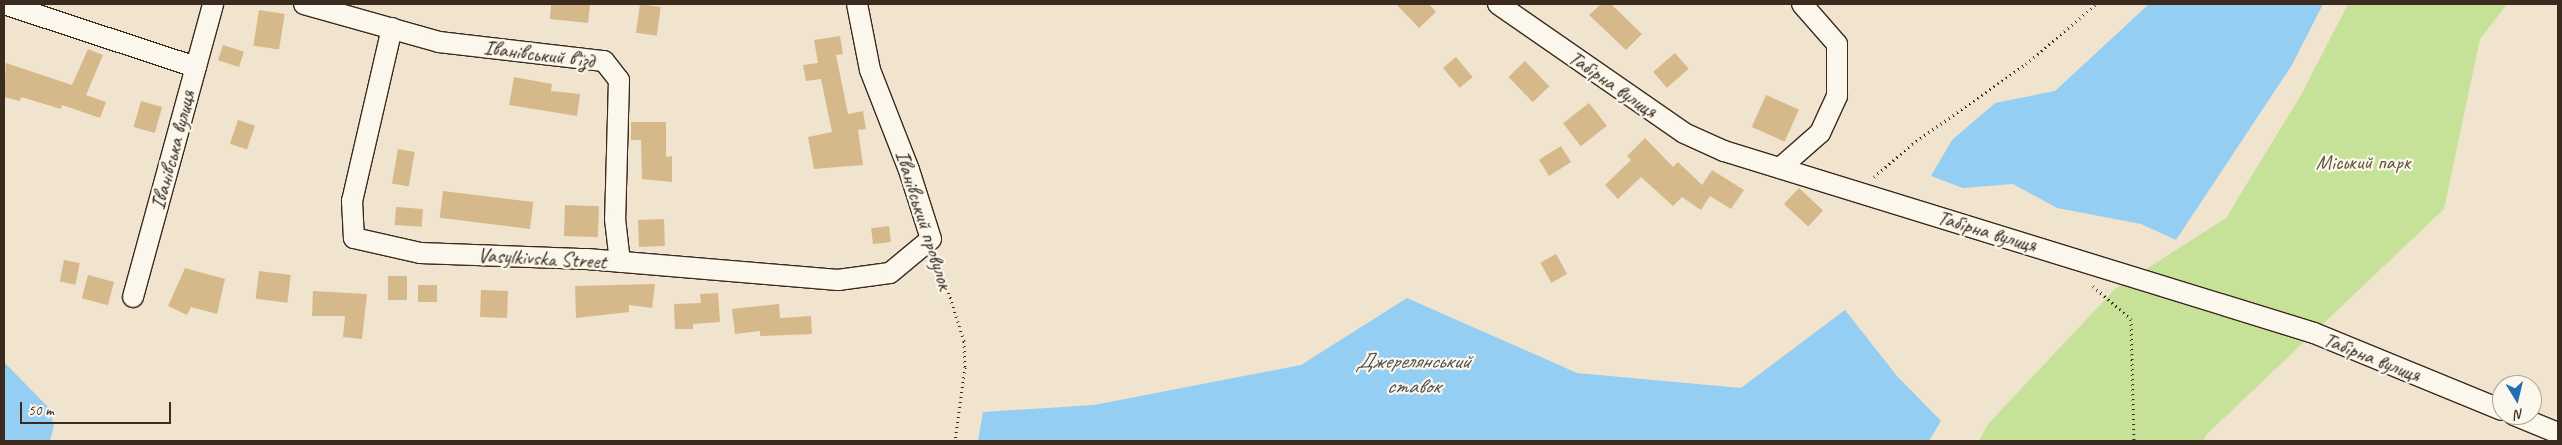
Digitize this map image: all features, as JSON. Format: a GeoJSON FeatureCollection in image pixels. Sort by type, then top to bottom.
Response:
{"type":"FeatureCollection","features":[{"type":"Feature","properties":{"kind":"street"},"geometry":{"type":"LineString","coordinates":[[4,4],[196,67]]}},
{"type":"Feature","properties":{"kind":"street","name":"Іванівська вулиця"},"geometry":{"type":"LineString","coordinates":[[133,297],[213,4]]}},
{"type":"Feature","properties":{"kind":"street","name":"Іванівський в'їзд"},"geometry":{"type":"LineString","coordinates":[[304,4],[439,42],[604,62],[619,80],[615,219],[620,262]]}},
{"type":"Feature","properties":{"kind":"street","name":"Іванівський провулок"},"geometry":{"type":"LineString","coordinates":[[856,4],[870,70],[910,170],[931,239]]}},
{"type":"Feature","properties":{"kind":"street","name":"Табірна вулиця"},"geometry":{"type":"LineString","coordinates":[[1498,4],[1684,132],[1724,151],[1859,191],[2314,333],[2492,406]]}},
{"type":"Feature","properties":{"kind":"street"},"geometry":{"type":"LineString","coordinates":[[1780,168],[1820,133],[1837,96],[1837,44],[1802,4]]}},
{"type":"Feature","properties":{"kind":"street","name":"Vasylkivska Street"},"geometry":{"type":"LineString","coordinates":[[392,28],[352,201],[354,238],[420,253],[620,262],[838,280],[890,273],[931,239]]}},
{"type":"Feature","properties":{"kind":"street"},"geometry":{"type":"LineString","coordinates":[[2542,424],[2556,428]]}},
{"type":"Feature","properties":{"kind":"path"},"geometry":{"type":"LineString","coordinates":[[1859,191],[1912,144],[2026,64],[2096,4]]}},
{"type":"Feature","properties":{"kind":"path","name":"Іванівський провулок"},"geometry":{"type":"LineString","coordinates":[[931,239],[964,341],[965,368],[955,441]]}},
{"type":"Feature","properties":{"kind":"path"},"geometry":{"type":"LineString","coordinates":[[2089,282],[2131,319],[2134,441]]}},
{"type":"Feature","properties":{"kind":"green space","name":"Міський парк"},"geometry":{"type":"Polygon","coordinates":[[[2348,4],[2507,4],[2480,39],[2444,209],[2206,435],[2203,441],[1979,441],[1988,424],[2115,289],[2226,218],[2301,95],[2348,4]]]}},
{"type":"Feature","properties":{"kind":"water"},"geometry":{"type":"Polygon","coordinates":[[[2149,4],[2323,4],[2292,65],[2176,240],[2141,224],[2057,208],[2013,184],[1963,188],[1931,176],[1952,140],[1995,103],[2055,91],[2149,4]]]}},
{"type":"Feature","properties":{"kind":"water","name":"Джерелянський ставок"},"geometry":{"type":"Polygon","coordinates":[[[1407,298],[1577,373],[1741,388],[1845,310],[1897,376],[1941,421],[1929,441],[978,441],[983,412],[1094,405],[1301,365],[1407,298]]]}},
{"type":"Feature","properties":{"kind":"water"},"geometry":{"type":"Polygon","coordinates":[[[4,362],[48,407],[54,426],[50,441],[4,441],[4,362]]]}},
{"type":"Feature","properties":{"kind":"building"},"geometry":{"type":"Polygon","coordinates":[[[551,4],[590,4],[588,23],[550,19],[551,4]]]}},
{"type":"Feature","properties":{"kind":"building"},"geometry":{"type":"Polygon","coordinates":[[[640,4],[661,7],[657,36],[636,33],[640,4]]]}},
{"type":"Feature","properties":{"kind":"building"},"geometry":{"type":"Polygon","coordinates":[[[1396,4],[1429,4],[1436,12],[1419,28],[1396,4]]]}},
{"type":"Feature","properties":{"kind":"building"},"geometry":{"type":"Polygon","coordinates":[[[1601,4],[1611,4],[1642,34],[1626,50],[1589,15],[1601,4]]]}},
{"type":"Feature","properties":{"kind":"building"},"geometry":{"type":"Polygon","coordinates":[[[259,10],[285,14],[279,50],[253,46],[259,10]]]}},
{"type":"Feature","properties":{"kind":"building"},"geometry":{"type":"Polygon","coordinates":[[[840,36],[843,54],[836,55],[848,114],[863,111],[866,129],[858,130],[863,165],[814,169],[808,137],[832,132],[821,79],[806,81],[803,65],[818,63],[814,40],[840,36]]]}},
{"type":"Feature","properties":{"kind":"building"},"geometry":{"type":"Polygon","coordinates":[[[223,45],[244,52],[239,67],[218,60],[223,45]]]}},
{"type":"Feature","properties":{"kind":"building"},"geometry":{"type":"Polygon","coordinates":[[[88,49],[103,55],[86,95],[106,102],[100,118],[62,105],[61,109],[21,97],[20,101],[4,97],[6,63],[72,85],[88,49]]]}},
{"type":"Feature","properties":{"kind":"building"},"geometry":{"type":"Polygon","coordinates":[[[1675,53],[1689,69],[1667,88],[1653,72],[1675,53]]]}},
{"type":"Feature","properties":{"kind":"building"},"geometry":{"type":"Polygon","coordinates":[[[1456,57],[1473,77],[1460,88],[1443,68],[1456,57]]]}},
{"type":"Feature","properties":{"kind":"building"},"geometry":{"type":"Polygon","coordinates":[[[1525,61],[1549,86],[1533,102],[1508,77],[1525,61]]]}},
{"type":"Feature","properties":{"kind":"building"},"geometry":{"type":"Polygon","coordinates":[[[514,77],[552,84],[551,91],[580,94],[577,116],[509,105],[514,77]]]}},
{"type":"Feature","properties":{"kind":"building"},"geometry":{"type":"Polygon","coordinates":[[[1766,95],[1799,110],[1785,142],[1752,127],[1766,95]]]}},
{"type":"Feature","properties":{"kind":"building"},"geometry":{"type":"Polygon","coordinates":[[[141,101],[162,107],[155,133],[134,127],[141,101]]]}},
{"type":"Feature","properties":{"kind":"building"},"geometry":{"type":"Polygon","coordinates":[[[1589,103],[1607,126],[1581,146],[1563,123],[1589,103]]]}},
{"type":"Feature","properties":{"kind":"building"},"geometry":{"type":"Polygon","coordinates":[[[238,120],[255,126],[247,149],[230,144],[238,120]]]}},
{"type":"Feature","properties":{"kind":"building"},"geometry":{"type":"Polygon","coordinates":[[[631,122],[666,122],[666,157],[672,156],[672,182],[642,179],[641,140],[631,140],[631,122]]]}},
{"type":"Feature","properties":{"kind":"building"},"geometry":{"type":"Polygon","coordinates":[[[1645,138],[1673,167],[1678,162],[1702,185],[1712,170],[1744,190],[1731,209],[1710,196],[1701,210],[1682,197],[1673,206],[1641,177],[1618,199],[1605,185],[1631,160],[1627,156],[1645,138]]]}},
{"type":"Feature","properties":{"kind":"building"},"geometry":{"type":"Polygon","coordinates":[[[1561,146],[1571,162],[1549,176],[1539,160],[1561,146]]]}},
{"type":"Feature","properties":{"kind":"building"},"geometry":{"type":"Polygon","coordinates":[[[398,149],[415,152],[409,186],[392,183],[398,149]]]}},
{"type":"Feature","properties":{"kind":"building"},"geometry":{"type":"Polygon","coordinates":[[[1799,188],[1823,211],[1808,227],[1784,204],[1799,188]]]}},
{"type":"Feature","properties":{"kind":"building"},"geometry":{"type":"Polygon","coordinates":[[[443,191],[533,202],[530,229],[440,218],[443,191]]]}},
{"type":"Feature","properties":{"kind":"building"},"geometry":{"type":"Polygon","coordinates":[[[565,205],[599,206],[598,237],[564,236],[565,205]]]}},
{"type":"Feature","properties":{"kind":"building"},"geometry":{"type":"Polygon","coordinates":[[[396,207],[423,209],[422,227],[395,225],[396,207]]]}},
{"type":"Feature","properties":{"kind":"building"},"geometry":{"type":"Polygon","coordinates":[[[664,219],[665,246],[639,247],[638,220],[664,219]]]}},
{"type":"Feature","properties":{"kind":"building"},"geometry":{"type":"Polygon","coordinates":[[[889,226],[891,242],[873,244],[871,228],[889,226]]]}},
{"type":"Feature","properties":{"kind":"building"},"geometry":{"type":"Polygon","coordinates":[[[1556,254],[1567,274],[1551,283],[1540,263],[1556,254]]]}},
{"type":"Feature","properties":{"kind":"building"},"geometry":{"type":"Polygon","coordinates":[[[64,260],[80,263],[76,285],[60,282],[64,260]]]}},
{"type":"Feature","properties":{"kind":"building"},"geometry":{"type":"Polygon","coordinates":[[[185,268],[225,279],[217,314],[191,307],[187,315],[168,306],[185,268]]]}},
{"type":"Feature","properties":{"kind":"building"},"geometry":{"type":"Polygon","coordinates":[[[259,271],[291,275],[287,303],[256,299],[259,271]]]}},
{"type":"Feature","properties":{"kind":"building"},"geometry":{"type":"Polygon","coordinates":[[[88,275],[114,282],[108,305],[82,298],[88,275]]]}},
{"type":"Feature","properties":{"kind":"building"},"geometry":{"type":"Polygon","coordinates":[[[388,276],[407,276],[407,300],[388,300],[388,276]]]}},
{"type":"Feature","properties":{"kind":"building"},"geometry":{"type":"Polygon","coordinates":[[[655,284],[652,308],[629,305],[629,312],[576,318],[575,286],[655,284]]]}},
{"type":"Feature","properties":{"kind":"building"},"geometry":{"type":"Polygon","coordinates":[[[418,285],[437,285],[437,302],[418,302],[418,285]]]}},
{"type":"Feature","properties":{"kind":"building"},"geometry":{"type":"Polygon","coordinates":[[[481,290],[508,291],[507,318],[480,317],[481,290]]]}},
{"type":"Feature","properties":{"kind":"building"},"geometry":{"type":"Polygon","coordinates":[[[313,291],[367,294],[362,339],[343,337],[345,316],[312,316],[313,291]]]}},
{"type":"Feature","properties":{"kind":"building"},"geometry":{"type":"Polygon","coordinates":[[[718,293],[720,322],[693,324],[693,329],[675,329],[674,304],[701,303],[700,294],[718,293]]]}},
{"type":"Feature","properties":{"kind":"building"},"geometry":{"type":"Polygon","coordinates":[[[779,304],[780,318],[811,316],[812,334],[760,336],[760,331],[735,334],[732,309],[779,304]]]}}]}
